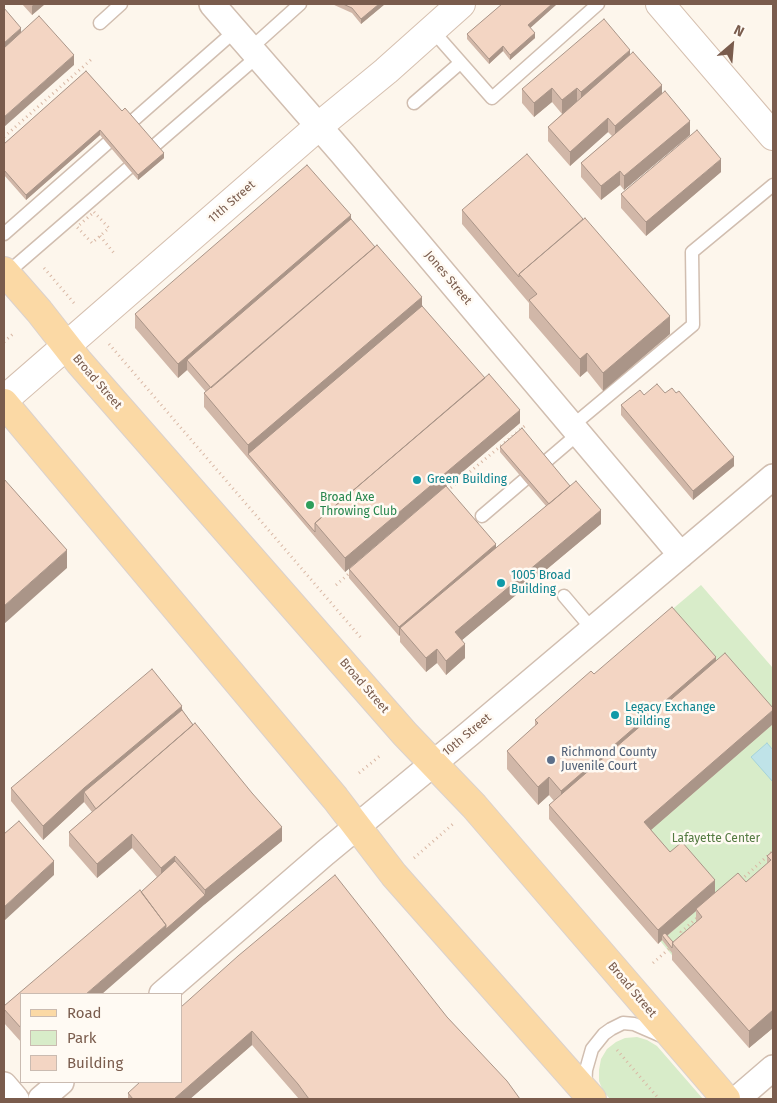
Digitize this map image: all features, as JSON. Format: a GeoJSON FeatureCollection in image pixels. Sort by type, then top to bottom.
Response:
{"type":"FeatureCollection","features":[{"type":"Feature","properties":{"kind":"main road","name":"11th Street"},"geometry":{"type":"LineString","coordinates":[[4,402],[66,346],[461,4]]}},
{"type":"Feature","properties":{"kind":"main road"},"geometry":{"type":"LineString","coordinates":[[660,4],[773,136]]}},
{"type":"Feature","properties":{"kind":"main road","name":"Broad Street"},"geometry":{"type":"LineString","coordinates":[[5,273],[39,311],[85,370],[379,704],[496,832],[726,1099]]}},
{"type":"Feature","properties":{"kind":"main road"},"geometry":{"type":"LineString","coordinates":[[4,402],[335,798],[394,875],[588,1095]]}},
{"type":"Feature","properties":{"kind":"street","name":"Jones Street"},"geometry":{"type":"LineString","coordinates":[[212,4],[319,126],[681,555]]}},
{"type":"Feature","properties":{"kind":"street","name":"10th Street"},"geometry":{"type":"LineString","coordinates":[[163,993],[357,827],[773,477]]}},
{"type":"Feature","properties":{"kind":"street"},"geometry":{"type":"LineString","coordinates":[[737,1099],[773,1068]]}},
{"type":"Feature","properties":{"kind":"street"},"geometry":{"type":"LineString","coordinates":[[41,1099],[60,1083]]}},
{"type":"Feature","properties":{"kind":"street"},"geometry":{"type":"LineString","coordinates":[[4,1085],[16,1099]]}},
{"type":"Feature","properties":{"kind":"lane"},"geometry":{"type":"LineString","coordinates":[[100,23],[121,4]]}},
{"type":"Feature","properties":{"kind":"lane"},"geometry":{"type":"LineString","coordinates":[[432,30],[492,98],[598,4]]}},
{"type":"Feature","properties":{"kind":"lane"},"geometry":{"type":"LineString","coordinates":[[5,273],[248,45],[293,6]]}},
{"type":"Feature","properties":{"kind":"lane"},"geometry":{"type":"LineString","coordinates":[[4,234],[248,45]]}},
{"type":"Feature","properties":{"kind":"lane"},"geometry":{"type":"LineString","coordinates":[[414,104],[460,63]]}},
{"type":"Feature","properties":{"kind":"lane"},"geometry":{"type":"LineString","coordinates":[[482,516],[693,325],[692,252],[773,185]]}},
{"type":"Feature","properties":{"kind":"lane"},"geometry":{"type":"LineString","coordinates":[[564,596],[592,629]]}},
{"type":"Feature","properties":{"kind":"lane"},"geometry":{"type":"LineString","coordinates":[[588,1095],[586,1070],[592,1049],[604,1034],[623,1024],[634,1024],[676,1042]]}},
{"type":"Feature","properties":{"kind":"path"},"geometry":{"type":"LineString","coordinates":[[4,137],[92,58]]}},
{"type":"Feature","properties":{"kind":"path"},"geometry":{"type":"LineString","coordinates":[[100,236],[114,253]]}},
{"type":"Feature","properties":{"kind":"path"},"geometry":{"type":"LineString","coordinates":[[4,342],[14,333]]}},
{"type":"Feature","properties":{"kind":"path"},"geometry":{"type":"LineString","coordinates":[[445,493],[527,424]]}},
{"type":"Feature","properties":{"kind":"path"},"geometry":{"type":"LineString","coordinates":[[336,585],[355,569]]}},
{"type":"Feature","properties":{"kind":"path"},"geometry":{"type":"LineString","coordinates":[[359,773],[381,755]]}},
{"type":"Feature","properties":{"kind":"path"},"geometry":{"type":"LineString","coordinates":[[410,862],[459,819]]}},
{"type":"Feature","properties":{"kind":"path"},"geometry":{"type":"LineString","coordinates":[[738,882],[773,851]]}},
{"type":"Feature","properties":{"kind":"path"},"geometry":{"type":"LineString","coordinates":[[653,964],[684,936],[681,932],[702,914]]}},
{"type":"Feature","properties":{"kind":"path"},"geometry":{"type":"LineString","coordinates":[[604,1034],[659,1099]]}},
{"type":"Feature","properties":{"kind":"green space","name":"Lafayette Center"},"geometry":{"type":"Polygon","coordinates":[[[701,585],[773,666],[773,884],[680,965],[657,937],[636,833],[662,618],[701,585]]]}},
{"type":"Feature","properties":{"kind":"green space"},"geometry":{"type":"Polygon","coordinates":[[[637,1037],[657,1046],[703,1099],[610,1099],[603,1091],[599,1081],[601,1059],[607,1049],[616,1042],[625,1038],[637,1037]]]}},
{"type":"Feature","properties":{"kind":"water"},"geometry":{"type":"Polygon","coordinates":[[[767,743],[773,750],[773,782],[751,757],[767,743]]]}},
{"type":"Feature","properties":{"kind":"building"},"geometry":{"type":"Polygon","coordinates":[[[343,4],[379,4],[361,19],[352,8],[343,4]]]}},
{"type":"Feature","properties":{"kind":"building"},"geometry":{"type":"Polygon","coordinates":[[[502,4],[552,4],[528,25],[535,33],[510,55],[503,46],[489,59],[467,34],[502,4]]]}},
{"type":"Feature","properties":{"kind":"building"},"geometry":{"type":"Polygon","coordinates":[[[4,8],[21,28],[4,43],[4,8]]]}},
{"type":"Feature","properties":{"kind":"building"},"geometry":{"type":"Polygon","coordinates":[[[39,16],[74,55],[4,117],[4,48],[39,16]]]}},
{"type":"Feature","properties":{"kind":"building"},"geometry":{"type":"Polygon","coordinates":[[[604,19],[630,50],[581,92],[577,88],[562,100],[552,88],[534,103],[522,89],[604,19]]]}},
{"type":"Feature","properties":{"kind":"building"},"geometry":{"type":"Polygon","coordinates":[[[633,52],[662,85],[615,126],[608,118],[570,152],[548,127],[633,52]]]}},
{"type":"Feature","properties":{"kind":"building"},"geometry":{"type":"Polygon","coordinates":[[[86,71],[122,111],[125,108],[164,153],[138,175],[100,130],[26,195],[4,170],[4,144],[86,71]]]}},
{"type":"Feature","properties":{"kind":"building"},"geometry":{"type":"Polygon","coordinates":[[[665,91],[690,121],[624,176],[620,171],[601,186],[581,163],[665,91]]]}},
{"type":"Feature","properties":{"kind":"building"},"geometry":{"type":"Polygon","coordinates":[[[697,130],[721,159],[646,222],[621,194],[697,130]]]}},
{"type":"Feature","properties":{"kind":"building"},"geometry":{"type":"Polygon","coordinates":[[[527,154],[583,219],[519,274],[519,277],[462,210],[527,154]]]}},
{"type":"Feature","properties":{"kind":"building"},"geometry":{"type":"Polygon","coordinates":[[[307,165],[351,215],[178,364],[135,314],[307,165]]]}},
{"type":"Feature","properties":{"kind":"building"},"geometry":{"type":"Polygon","coordinates":[[[585,218],[670,316],[603,373],[587,353],[580,359],[529,300],[537,294],[519,274],[585,218]]]}},
{"type":"Feature","properties":{"kind":"building"},"geometry":{"type":"Polygon","coordinates":[[[351,219],[375,247],[211,388],[187,360],[351,219]]]}},
{"type":"Feature","properties":{"kind":"building"},"geometry":{"type":"Polygon","coordinates":[[[377,245],[422,297],[248,445],[204,393],[377,245]]]}},
{"type":"Feature","properties":{"kind":"building"},"geometry":{"type":"Polygon","coordinates":[[[422,306],[485,378],[315,523],[315,532],[248,454],[422,306]]]}},
{"type":"Feature","properties":{"kind":"building","name":"Green Building"},"geometry":{"type":"Polygon","coordinates":[[[489,374],[520,410],[345,558],[315,523],[489,374]]]}},
{"type":"Feature","properties":{"kind":"building"},"geometry":{"type":"Polygon","coordinates":[[[657,384],[665,393],[672,388],[676,393],[679,391],[734,457],[693,491],[621,405],[640,390],[644,395],[657,384]]]}},
{"type":"Feature","properties":{"kind":"building"},"geometry":{"type":"Polygon","coordinates":[[[522,428],[570,486],[549,504],[500,447],[522,428]]]}},
{"type":"Feature","properties":{"kind":"building"},"geometry":{"type":"Polygon","coordinates":[[[4,479],[67,550],[4,606],[4,479]]]}},
{"type":"Feature","properties":{"kind":"building","name":"1005 Broad Building"},"geometry":{"type":"Polygon","coordinates":[[[576,481],[601,510],[455,632],[465,644],[446,661],[437,649],[426,658],[400,628],[576,481]]]}},
{"type":"Feature","properties":{"kind":"building"},"geometry":{"type":"Polygon","coordinates":[[[446,486],[496,544],[399,627],[349,569],[446,486]]]}},
{"type":"Feature","properties":{"kind":"building","name":"Legacy Exchange Building"},"geometry":{"type":"Polygon","coordinates":[[[672,607],[716,657],[561,791],[549,777],[538,787],[507,751],[538,723],[535,720],[591,671],[594,674],[672,607]]]}},
{"type":"Feature","properties":{"kind":"building"},"geometry":{"type":"Polygon","coordinates":[[[725,653],[773,710],[644,822],[670,852],[682,842],[715,880],[658,930],[549,805],[725,653]]]}},
{"type":"Feature","properties":{"kind":"building"},"geometry":{"type":"Polygon","coordinates":[[[152,669],[182,706],[84,788],[43,826],[11,788],[152,669]]]}},
{"type":"Feature","properties":{"kind":"building"},"geometry":{"type":"Polygon","coordinates":[[[182,710],[193,725],[96,809],[84,792],[182,710]]]}},
{"type":"Feature","properties":{"kind":"building"},"geometry":{"type":"Polygon","coordinates":[[[195,723],[282,827],[205,890],[175,856],[161,868],[132,834],[97,864],[69,832],[195,723]]]}},
{"type":"Feature","properties":{"kind":"building"},"geometry":{"type":"Polygon","coordinates":[[[19,821],[54,861],[4,907],[4,834],[19,821]]]}},
{"type":"Feature","properties":{"kind":"building"},"geometry":{"type":"Polygon","coordinates":[[[773,851],[773,1010],[749,1031],[672,943],[702,917],[696,909],[738,873],[746,882],[771,860],[767,856],[773,851]]]}},
{"type":"Feature","properties":{"kind":"building"},"geometry":{"type":"Polygon","coordinates":[[[175,861],[205,895],[166,929],[166,925],[141,892],[175,861]]]}},
{"type":"Feature","properties":{"kind":"building"},"geometry":{"type":"Polygon","coordinates":[[[335,875],[447,1017],[507,1081],[520,1099],[309,1099],[252,1031],[174,1099],[133,1099],[128,1093],[139,1083],[182,1083],[182,1006],[238,956],[335,875]]]}},
{"type":"Feature","properties":{"kind":"building"},"geometry":{"type":"Polygon","coordinates":[[[140,890],[166,925],[87,993],[20,993],[20,1027],[4,1009],[4,1006],[140,890]]]}},
{"type":"Feature","properties":{"kind":"building"},"geometry":{"type":"Polygon","coordinates":[[[665,933],[673,942],[672,948],[662,935],[665,933]]]}},
{"type":"Feature","properties":{"kind":"place","name":"Green Building"},"geometry":{"type":"Point","coordinates":[417,480]}},
{"type":"Feature","properties":{"kind":"place","name":"Broad Axe Throwing Club"},"geometry":{"type":"Point","coordinates":[310,505]}},
{"type":"Feature","properties":{"kind":"place","name":"1005 Broad Building"},"geometry":{"type":"Point","coordinates":[501,583]}},
{"type":"Feature","properties":{"kind":"place","name":"Legacy Exchange Building"},"geometry":{"type":"Point","coordinates":[615,715]}},
{"type":"Feature","properties":{"kind":"place","name":"Richmond County Juvenile Court"},"geometry":{"type":"Point","coordinates":[551,760]}}]}
